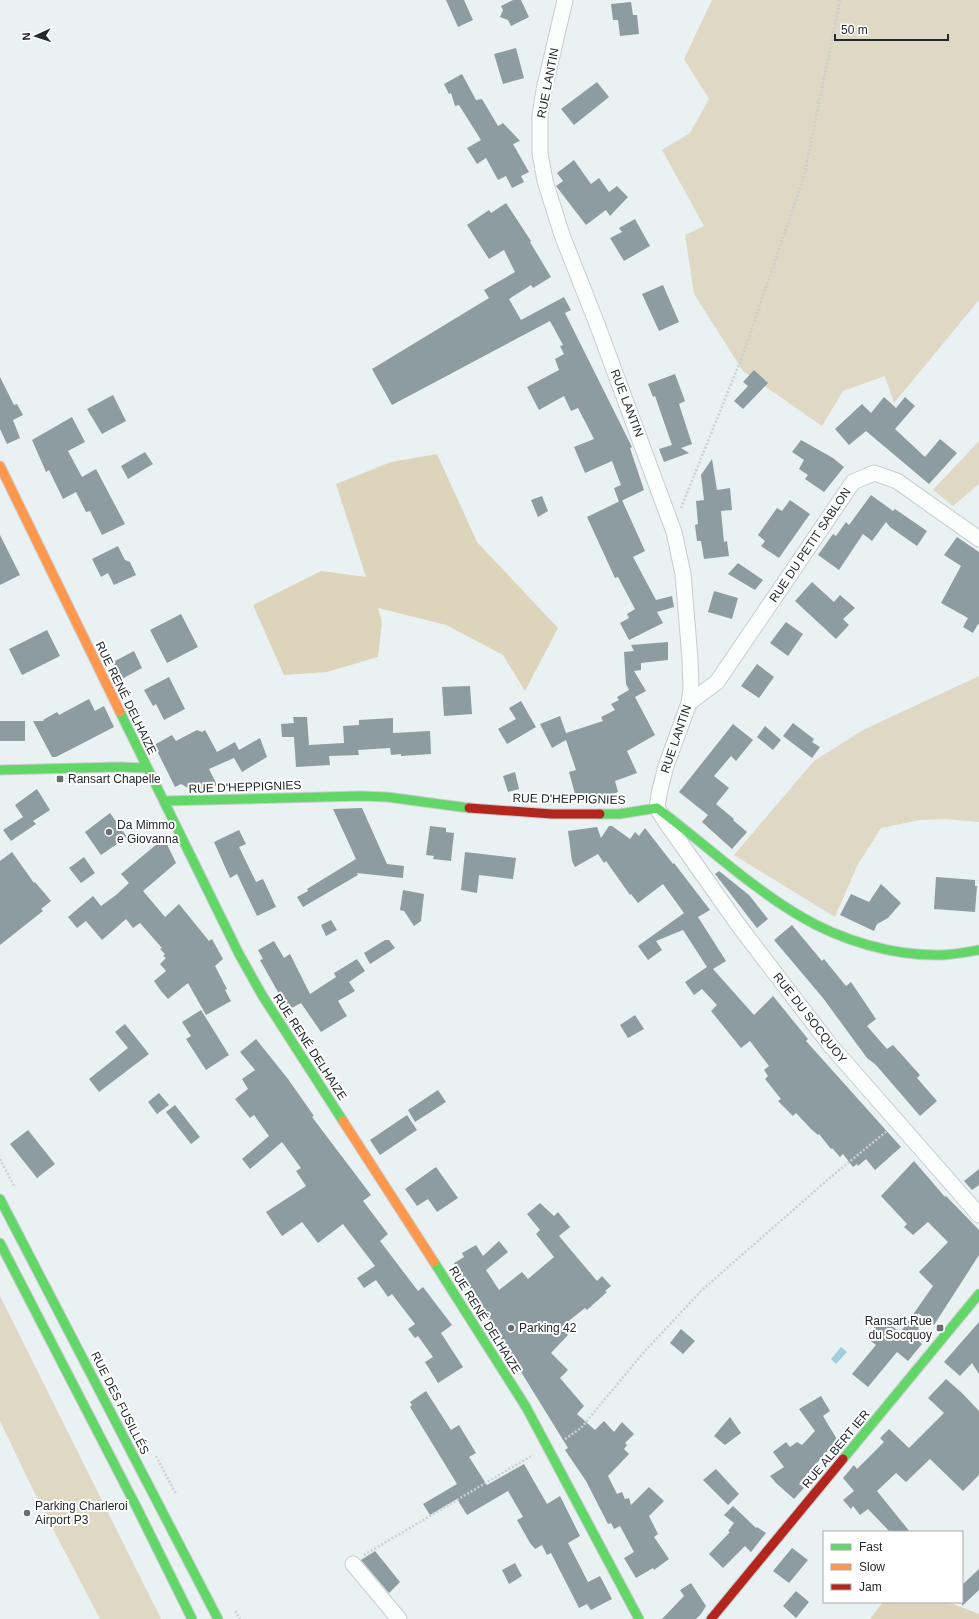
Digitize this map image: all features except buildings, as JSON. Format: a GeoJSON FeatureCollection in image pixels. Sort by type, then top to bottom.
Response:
{"type":"FeatureCollection","features":[{"type":"Feature","properties":{"kind":"main road","name":"RUE RENÉ DELHAIZE"},"geometry":{"type":"LineString","coordinates":[[0,466],[239,954],[262,995],[471,1318],[549,1448],[639,1619]]}},
{"type":"Feature","properties":{"kind":"main road"},"geometry":{"type":"LineString","coordinates":[[0,770],[118,767],[148,768]]}},
{"type":"Feature","properties":{"kind":"main road","name":"RUE D'HEPPIGNIES"},"geometry":{"type":"LineString","coordinates":[[164,801],[361,796],[387,797],[476,809],[552,814],[619,814],[657,808]]}},
{"type":"Feature","properties":{"kind":"main road"},"geometry":{"type":"LineString","coordinates":[[657,808],[769,894],[801,916],[816,924],[858,940],[899,951],[940,954],[979,950]]}},
{"type":"Feature","properties":{"kind":"main road","name":"RUE DES FUSILLÉS"},"geometry":{"type":"LineString","coordinates":[[0,1199],[218,1619]]}},
{"type":"Feature","properties":{"kind":"main road"},"geometry":{"type":"LineString","coordinates":[[0,1243],[137,1508],[192,1619]]}},
{"type":"Feature","properties":{"kind":"main road","name":"RUE ALBERT IER"},"geometry":{"type":"LineString","coordinates":[[711,1619],[979,1294]]}},
{"type":"Feature","properties":{"kind":"street","name":"RUE LANTIN"},"geometry":{"type":"LineString","coordinates":[[565,0],[544,90],[540,116],[540,153],[545,181],[562,235],[597,324],[674,532],[683,574],[690,659],[690,703],[666,766],[658,794],[657,808]]}},
{"type":"Feature","properties":{"kind":"street","name":"RUE DU PETIT SABLON"},"geometry":{"type":"LineString","coordinates":[[690,703],[717,682],[853,482],[874,473],[897,481],[979,539]]}},
{"type":"Feature","properties":{"kind":"street","name":"RUE DU SOCQUOY"},"geometry":{"type":"LineString","coordinates":[[657,808],[739,926],[830,1045],[979,1215]]}},
{"type":"Feature","properties":{"kind":"street"},"geometry":{"type":"LineString","coordinates":[[352,1564],[399,1619]]}},
{"type":"Feature","properties":{"kind":"path"},"geometry":{"type":"LineString","coordinates":[[674,532],[679,514],[742,357],[804,176],[840,0]]}},
{"type":"Feature","properties":{"kind":"path"},"geometry":{"type":"LineString","coordinates":[[352,1564],[351,1562],[468,1493],[535,1454],[556,1445],[580,1428],[658,1336],[721,1272],[897,1122]]}},
{"type":"Feature","properties":{"kind":"shaded area"},"geometry":{"type":"Polygon","coordinates":[[[712,0],[979,0],[979,300],[894,403],[885,376],[843,391],[822,426],[743,371],[694,294],[685,235],[704,226],[662,150],[690,133],[709,99],[684,59],[712,0]]]}},
{"type":"Feature","properties":{"kind":"shaded area"},"geometry":{"type":"Polygon","coordinates":[[[979,441],[979,484],[953,506],[933,490],[979,441]]]}},
{"type":"Feature","properties":{"kind":"shaded area"},"geometry":{"type":"Polygon","coordinates":[[[437,454],[477,542],[558,628],[525,691],[503,655],[446,625],[378,608],[382,622],[378,657],[327,672],[284,675],[253,605],[321,571],[366,577],[336,484],[391,462],[437,454]]]}},
{"type":"Feature","properties":{"kind":"shaded area"},"geometry":{"type":"Polygon","coordinates":[[[979,676],[979,822],[945,819],[920,820],[881,828],[857,866],[835,917],[734,855],[814,761],[863,730],[979,676]]]}},
{"type":"Feature","properties":{"kind":"shaded area"},"geometry":{"type":"Polygon","coordinates":[[[0,1296],[161,1619],[100,1619],[40,1504],[0,1421],[0,1296]]]}},
{"type":"Feature","properties":{"kind":"shaded area"},"geometry":{"type":"Polygon","coordinates":[[[882,1603],[948,1603],[979,1614],[979,1619],[870,1619],[882,1603]]]}},
{"type":"Feature","properties":{"kind":"water"},"geometry":{"type":"Polygon","coordinates":[[[841,1347],[847,1352],[836,1364],[831,1359],[841,1347]]]}},
{"type":"Feature","properties":{"kind":"traffic: fast"},"geometry":{"type":"LineString","coordinates":[[120,712],[239,954],[262,995],[343,1121]]}},
{"type":"Feature","properties":{"kind":"traffic: fast"},"geometry":{"type":"LineString","coordinates":[[0,770],[118,767],[147,768]]}},
{"type":"Feature","properties":{"kind":"traffic: fast"},"geometry":{"type":"LineString","coordinates":[[164,801],[361,796],[387,797],[469,808]]}},
{"type":"Feature","properties":{"kind":"traffic: fast"},"geometry":{"type":"LineString","coordinates":[[600,814],[619,814],[657,808],[763,892],[816,925],[849,939],[867,945],[904,953],[922,955],[940,955],[979,950]]}},
{"type":"Feature","properties":{"kind":"traffic: fast"},"geometry":{"type":"LineString","coordinates":[[0,1199],[218,1619]]}},
{"type":"Feature","properties":{"kind":"traffic: fast"},"geometry":{"type":"LineString","coordinates":[[0,1243],[137,1508],[192,1619]]}},
{"type":"Feature","properties":{"kind":"traffic: fast"},"geometry":{"type":"LineString","coordinates":[[434,1262],[526,1407],[639,1619]]}},
{"type":"Feature","properties":{"kind":"traffic: fast"},"geometry":{"type":"LineString","coordinates":[[843,1459],[979,1294]]}},
{"type":"Feature","properties":{"kind":"traffic: slow"},"geometry":{"type":"LineString","coordinates":[[0,466],[120,712]]}},
{"type":"Feature","properties":{"kind":"traffic: slow"},"geometry":{"type":"LineString","coordinates":[[343,1121],[434,1262]]}},
{"type":"Feature","properties":{"kind":"traffic: jam"},"geometry":{"type":"LineString","coordinates":[[469,808],[552,814],[600,814]]}},
{"type":"Feature","properties":{"kind":"traffic: jam"},"geometry":{"type":"LineString","coordinates":[[711,1619],[843,1459]]}},
{"type":"Feature","properties":{"kind":"place","name":"Ransart Chapelle"},"geometry":{"type":"Point","coordinates":[60,779]}},
{"type":"Feature","properties":{"kind":"place","name":"Da Mimmo e Giovanna"},"geometry":{"type":"Point","coordinates":[109,832]}},
{"type":"Feature","properties":{"kind":"place","name":"Parking 42"},"geometry":{"type":"Point","coordinates":[511,1328]}},
{"type":"Feature","properties":{"kind":"place","name":"Ransart Rue du Socquoy"},"geometry":{"type":"Point","coordinates":[940,1328]}},
{"type":"Feature","properties":{"kind":"place","name":"Parking Charleroi Airport P3"},"geometry":{"type":"Point","coordinates":[27,1513]}}]}
